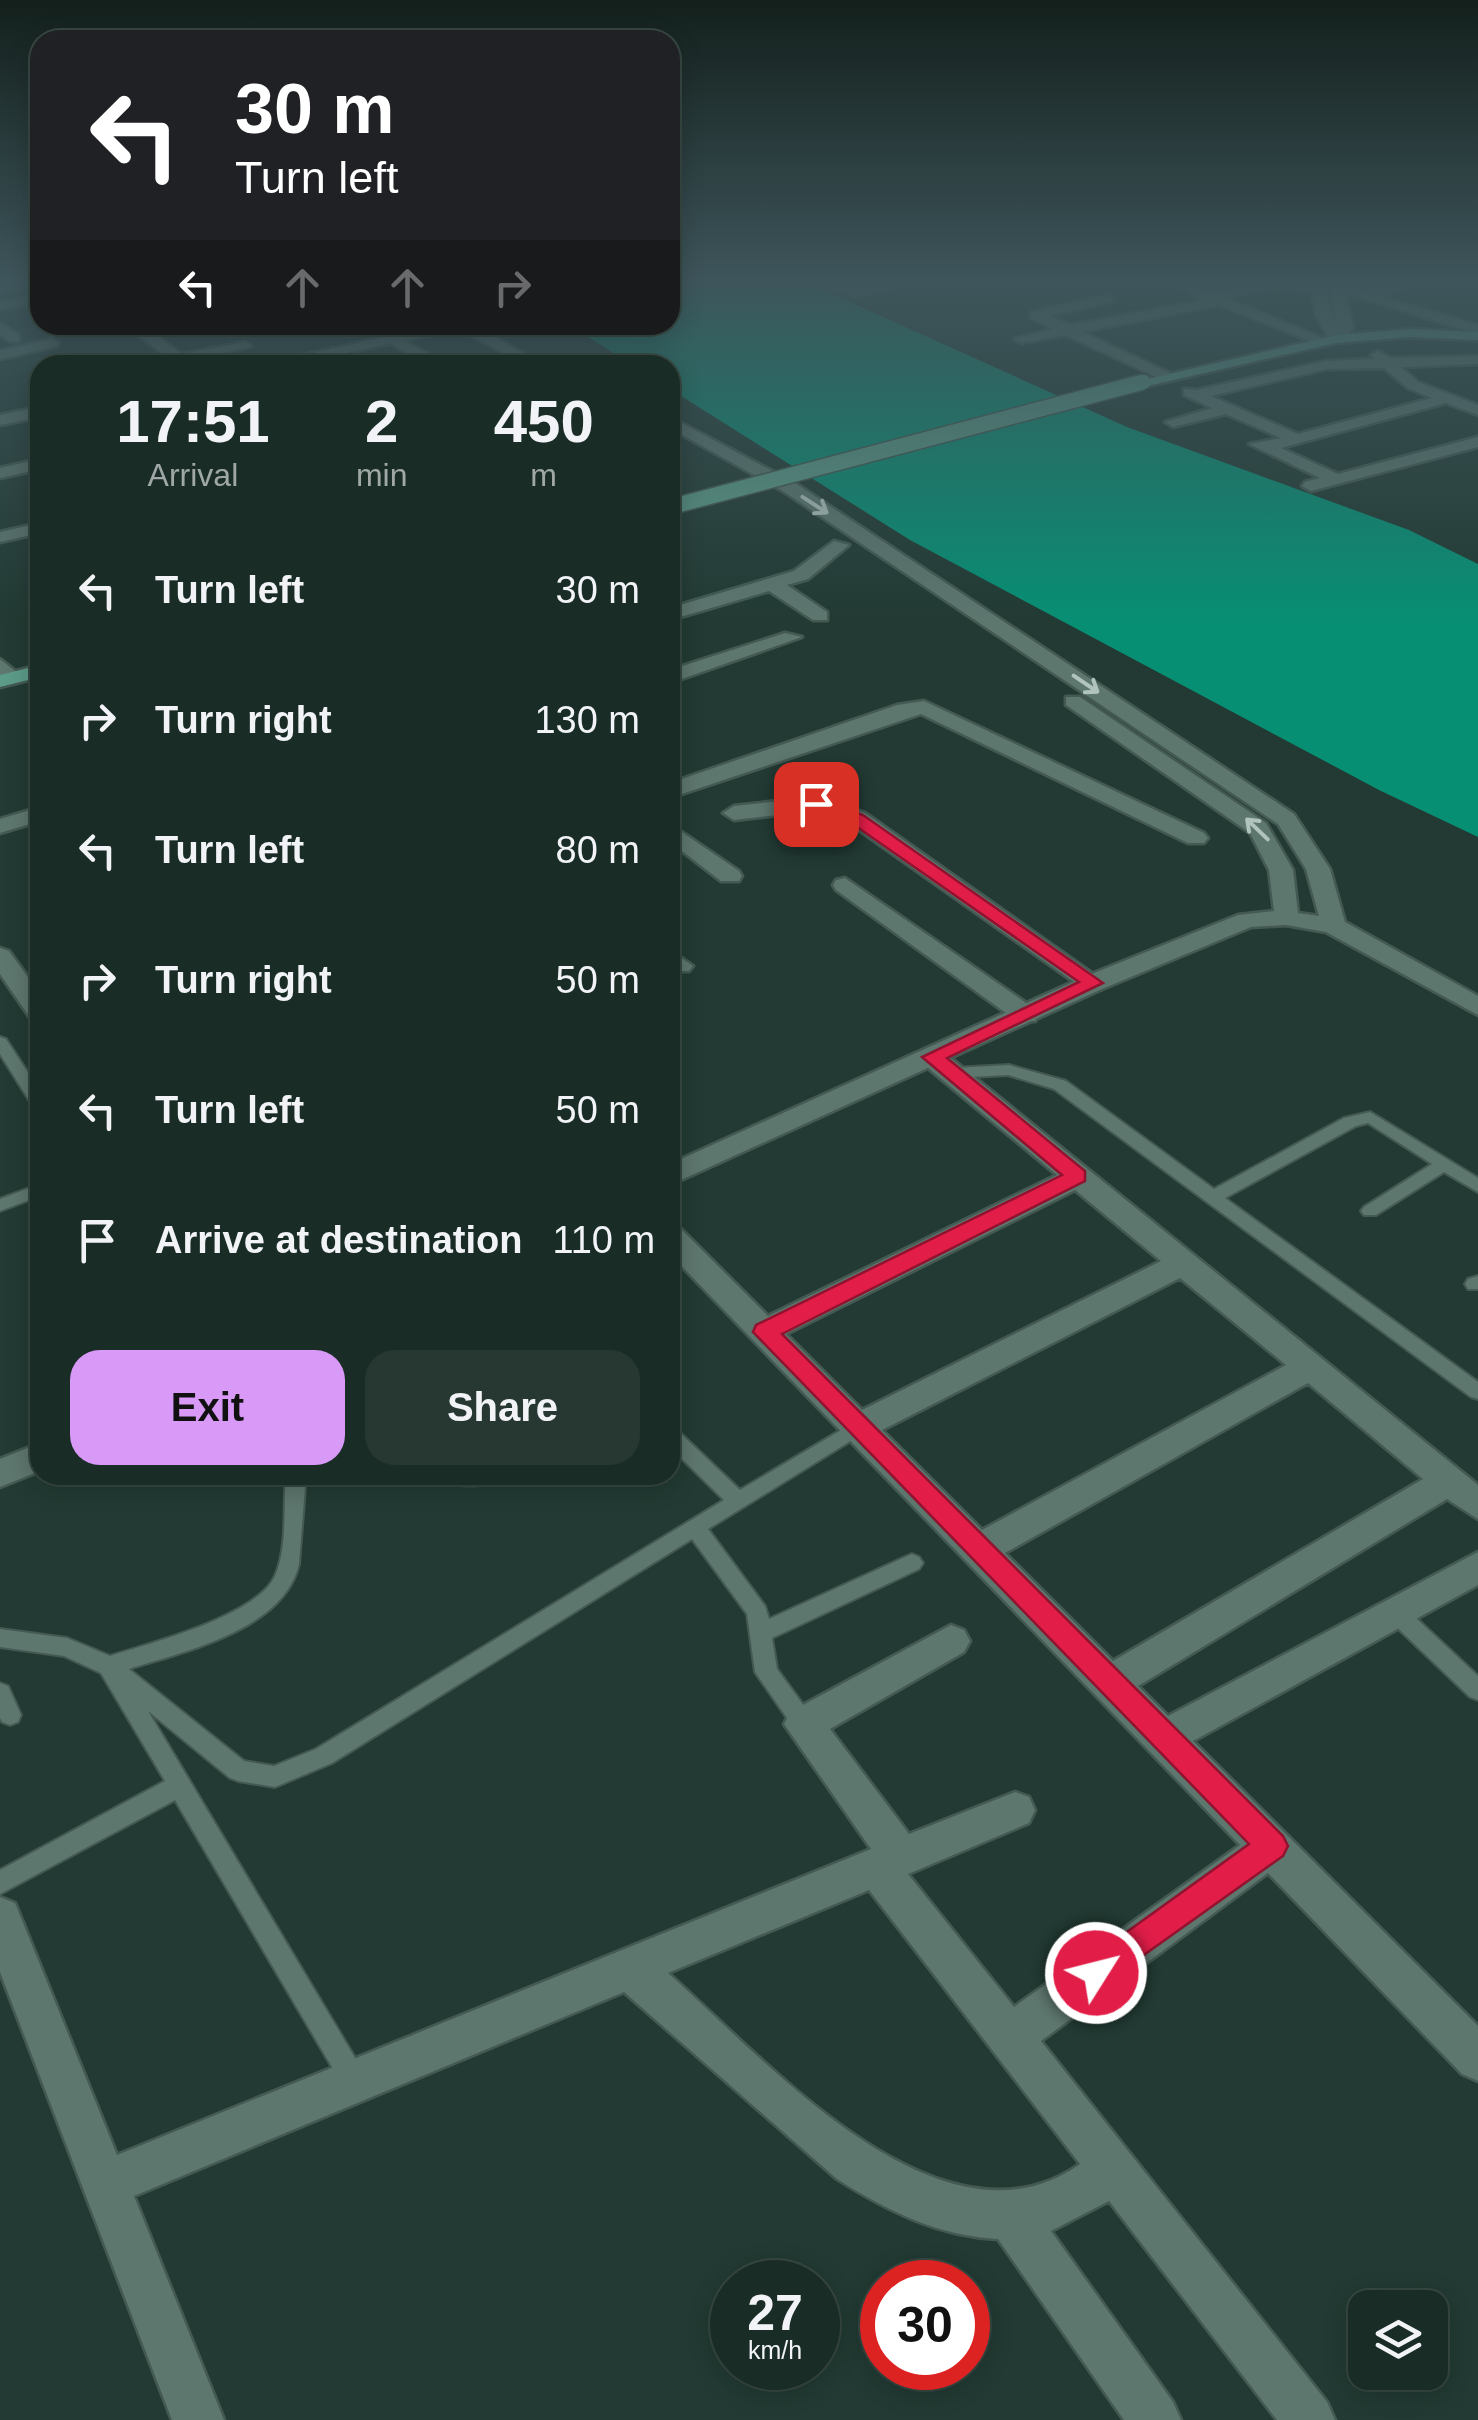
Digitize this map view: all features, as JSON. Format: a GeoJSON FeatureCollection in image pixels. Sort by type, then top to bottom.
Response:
{"type":"FeatureCollection","features":[{"type":"Feature","properties":{"kind":"main road"},"geometry":{"type":"LineString","coordinates":[[680,504],[1093,396]]}},
{"type":"Feature","properties":{"kind":"main road"},"geometry":{"type":"LineString","coordinates":[[4,675],[30,672]]}},
{"type":"Feature","properties":{"kind":"street"},"geometry":{"type":"LineString","coordinates":[[1198,396],[1296,439]]}},
{"type":"Feature","properties":{"kind":"street"},"geometry":{"type":"LineString","coordinates":[[1390,396],[1463,425]]}},
{"type":"Feature","properties":{"kind":"street"},"geometry":{"type":"LineString","coordinates":[[1443,396],[1478,410]]}},
{"type":"Feature","properties":{"kind":"street"},"geometry":{"type":"LineString","coordinates":[[1264,448],[1448,398]]}},
{"type":"Feature","properties":{"kind":"street"},"geometry":{"type":"LineString","coordinates":[[1173,422],[1227,408]]}},
{"type":"Feature","properties":{"kind":"street"},"geometry":{"type":"LineString","coordinates":[[0,420],[30,414]]}},
{"type":"Feature","properties":{"kind":"street"},"geometry":{"type":"LineString","coordinates":[[1348,425],[1424,456]]}},
{"type":"Feature","properties":{"kind":"street"},"geometry":{"type":"LineString","coordinates":[[680,427],[789,487],[1286,819],[1305,841],[1317,865],[1328,894],[1332,926]]}},
{"type":"Feature","properties":{"kind":"street"},"geometry":{"type":"LineString","coordinates":[[1246,440],[1336,480]]}},
{"type":"Feature","properties":{"kind":"street"},"geometry":{"type":"LineString","coordinates":[[1312,486],[1478,442]]}},
{"type":"Feature","properties":{"kind":"street"},"geometry":{"type":"LineString","coordinates":[[680,445],[840,545],[1258,828],[1274,846],[1282,868],[1288,894],[1286,918]]}},
{"type":"Feature","properties":{"kind":"street"},"geometry":{"type":"LineString","coordinates":[[1443,451],[1478,467]]}},
{"type":"Feature","properties":{"kind":"street"},"geometry":{"type":"LineString","coordinates":[[0,474],[30,466]]}},
{"type":"Feature","properties":{"kind":"street"},"geometry":{"type":"LineString","coordinates":[[0,537],[30,530]]}},
{"type":"Feature","properties":{"kind":"street"},"geometry":{"type":"LineString","coordinates":[[680,611],[801,576],[818,558],[840,545]]}},
{"type":"Feature","properties":{"kind":"street"},"geometry":{"type":"LineString","coordinates":[[772,584],[820,616]]}},
{"type":"Feature","properties":{"kind":"street"},"geometry":{"type":"LineString","coordinates":[[680,673],[792,637]]}},
{"type":"Feature","properties":{"kind":"street"},"geometry":{"type":"LineString","coordinates":[[680,788],[904,710],[924,707],[1196,838]]}},
{"type":"Feature","properties":{"kind":"street"},"geometry":{"type":"LineString","coordinates":[[734,814],[816,804],[856,818],[1094,983]]}},
{"type":"Feature","properties":{"kind":"street"},"geometry":{"type":"LineString","coordinates":[[0,826],[30,817]]}},
{"type":"Feature","properties":{"kind":"street"},"geometry":{"type":"LineString","coordinates":[[680,840],[730,876]]}},
{"type":"Feature","properties":{"kind":"street"},"geometry":{"type":"LineString","coordinates":[[845,885],[1026,1015]]}},
{"type":"Feature","properties":{"kind":"street"},"geometry":{"type":"LineString","coordinates":[[680,1170],[942,1065],[1026,1015],[1247,920],[1286,918],[1332,926],[1478,1007]]}},
{"type":"Feature","properties":{"kind":"street"},"geometry":{"type":"LineString","coordinates":[[0,956],[30,999]]}},
{"type":"Feature","properties":{"kind":"street"},"geometry":{"type":"LineString","coordinates":[[942,1065],[1478,1505]]}},
{"type":"Feature","properties":{"kind":"street"},"geometry":{"type":"LineString","coordinates":[[765,1332],[1078,1176]]}},
{"type":"Feature","properties":{"kind":"street"},"geometry":{"type":"LineString","coordinates":[[680,1246],[1478,2058]]}},
{"type":"Feature","properties":{"kind":"street"},"geometry":{"type":"LineString","coordinates":[[858,1426],[1183,1263]]}},
{"type":"Feature","properties":{"kind":"street"},"geometry":{"type":"LineString","coordinates":[[980,1549],[1310,1366]]}},
{"type":"Feature","properties":{"kind":"street"},"geometry":{"type":"LineString","coordinates":[[0,1474],[30,1460]]}},
{"type":"Feature","properties":{"kind":"street"},"geometry":{"type":"LineString","coordinates":[[1111,1682],[1449,1481]]}},
{"type":"Feature","properties":{"kind":"street"},"geometry":{"type":"LineString","coordinates":[[1165,1737],[1393,1610],[1478,1568]]}},
{"type":"Feature","properties":{"kind":"street"},"geometry":{"type":"LineString","coordinates":[[951,1641],[804,1724],[889,1862],[1009,2037],[1309,2420]]}},
{"type":"Feature","properties":{"kind":"street"},"geometry":{"type":"LineString","coordinates":[[105,2184],[1016,1810]]}},
{"type":"Feature","properties":{"kind":"street"},"geometry":{"type":"LineString","coordinates":[[1009,2037],[1272,1846]]}},
{"type":"Feature","properties":{"kind":"street"},"geometry":{"type":"LineString","coordinates":[[0,1918],[198,2420]]}},
{"type":"Feature","properties":{"kind":"street"},"geometry":{"type":"LineString","coordinates":[[630,1968],[846,2160],[918,2200],[988,2216],[1056,2206],[1113,2170]]}},
{"type":"Feature","properties":{"kind":"street"},"geometry":{"type":"LineString","coordinates":[[1009,2213],[1154,2420]]}},
{"type":"Feature","properties":{"kind":"lane"},"geometry":{"type":"LineString","coordinates":[[0,1042],[30,1088]]}},
{"type":"Feature","properties":{"kind":"lane"},"geometry":{"type":"LineString","coordinates":[[942,1065],[1009,1070],[1060,1085],[1478,1392]]}},
{"type":"Feature","properties":{"kind":"lane"},"geometry":{"type":"LineString","coordinates":[[1213,1197],[1360,1118],[1379,1120],[1478,1186]]}},
{"type":"Feature","properties":{"kind":"lane"},"geometry":{"type":"LineString","coordinates":[[1370,1211],[1445,1164]]}},
{"type":"Feature","properties":{"kind":"lane"},"geometry":{"type":"LineString","coordinates":[[0,1205],[30,1194]]}},
{"type":"Feature","properties":{"kind":"lane"},"geometry":{"type":"LineString","coordinates":[[0,1638],[67,1647],[110,1666],[238,1771],[275,1776],[324,1756],[858,1426]]}},
{"type":"Feature","properties":{"kind":"lane"},"geometry":{"type":"LineString","coordinates":[[680,1445],[738,1501]]}},
{"type":"Feature","properties":{"kind":"lane"},"geometry":{"type":"LineString","coordinates":[[110,1666],[252,1612],[276,1596],[286,1576],[295,1485]]}},
{"type":"Feature","properties":{"kind":"lane"},"geometry":{"type":"LineString","coordinates":[[695,1527],[758,1612],[766,1672],[804,1724]]}},
{"type":"Feature","properties":{"kind":"lane"},"geometry":{"type":"LineString","coordinates":[[763,1632],[912,1563]]}},
{"type":"Feature","properties":{"kind":"lane"},"geometry":{"type":"LineString","coordinates":[[1393,1610],[1478,1690]]}},
{"type":"Feature","properties":{"kind":"lane"},"geometry":{"type":"LineString","coordinates":[[110,1666],[355,2082]]}},
{"type":"Feature","properties":{"kind":"lane"},"geometry":{"type":"LineString","coordinates":[[0,1883],[180,1785]]}},
{"type":"Feature","properties":{"kind":"shaded area"},"geometry":{"type":"Polygon","coordinates":[[[681,396],[1058,396],[1127,427],[1409,530],[1478,564],[1478,837],[1379,790],[910,540],[681,396]]]}},
{"type":"Feature","properties":{"kind":"route"},"geometry":{"type":"LineString","coordinates":[[816,804],[856,818],[1094,983],[932,1057],[1078,1176],[765,1332],[1272,1846],[1096,1973]]}}]}
